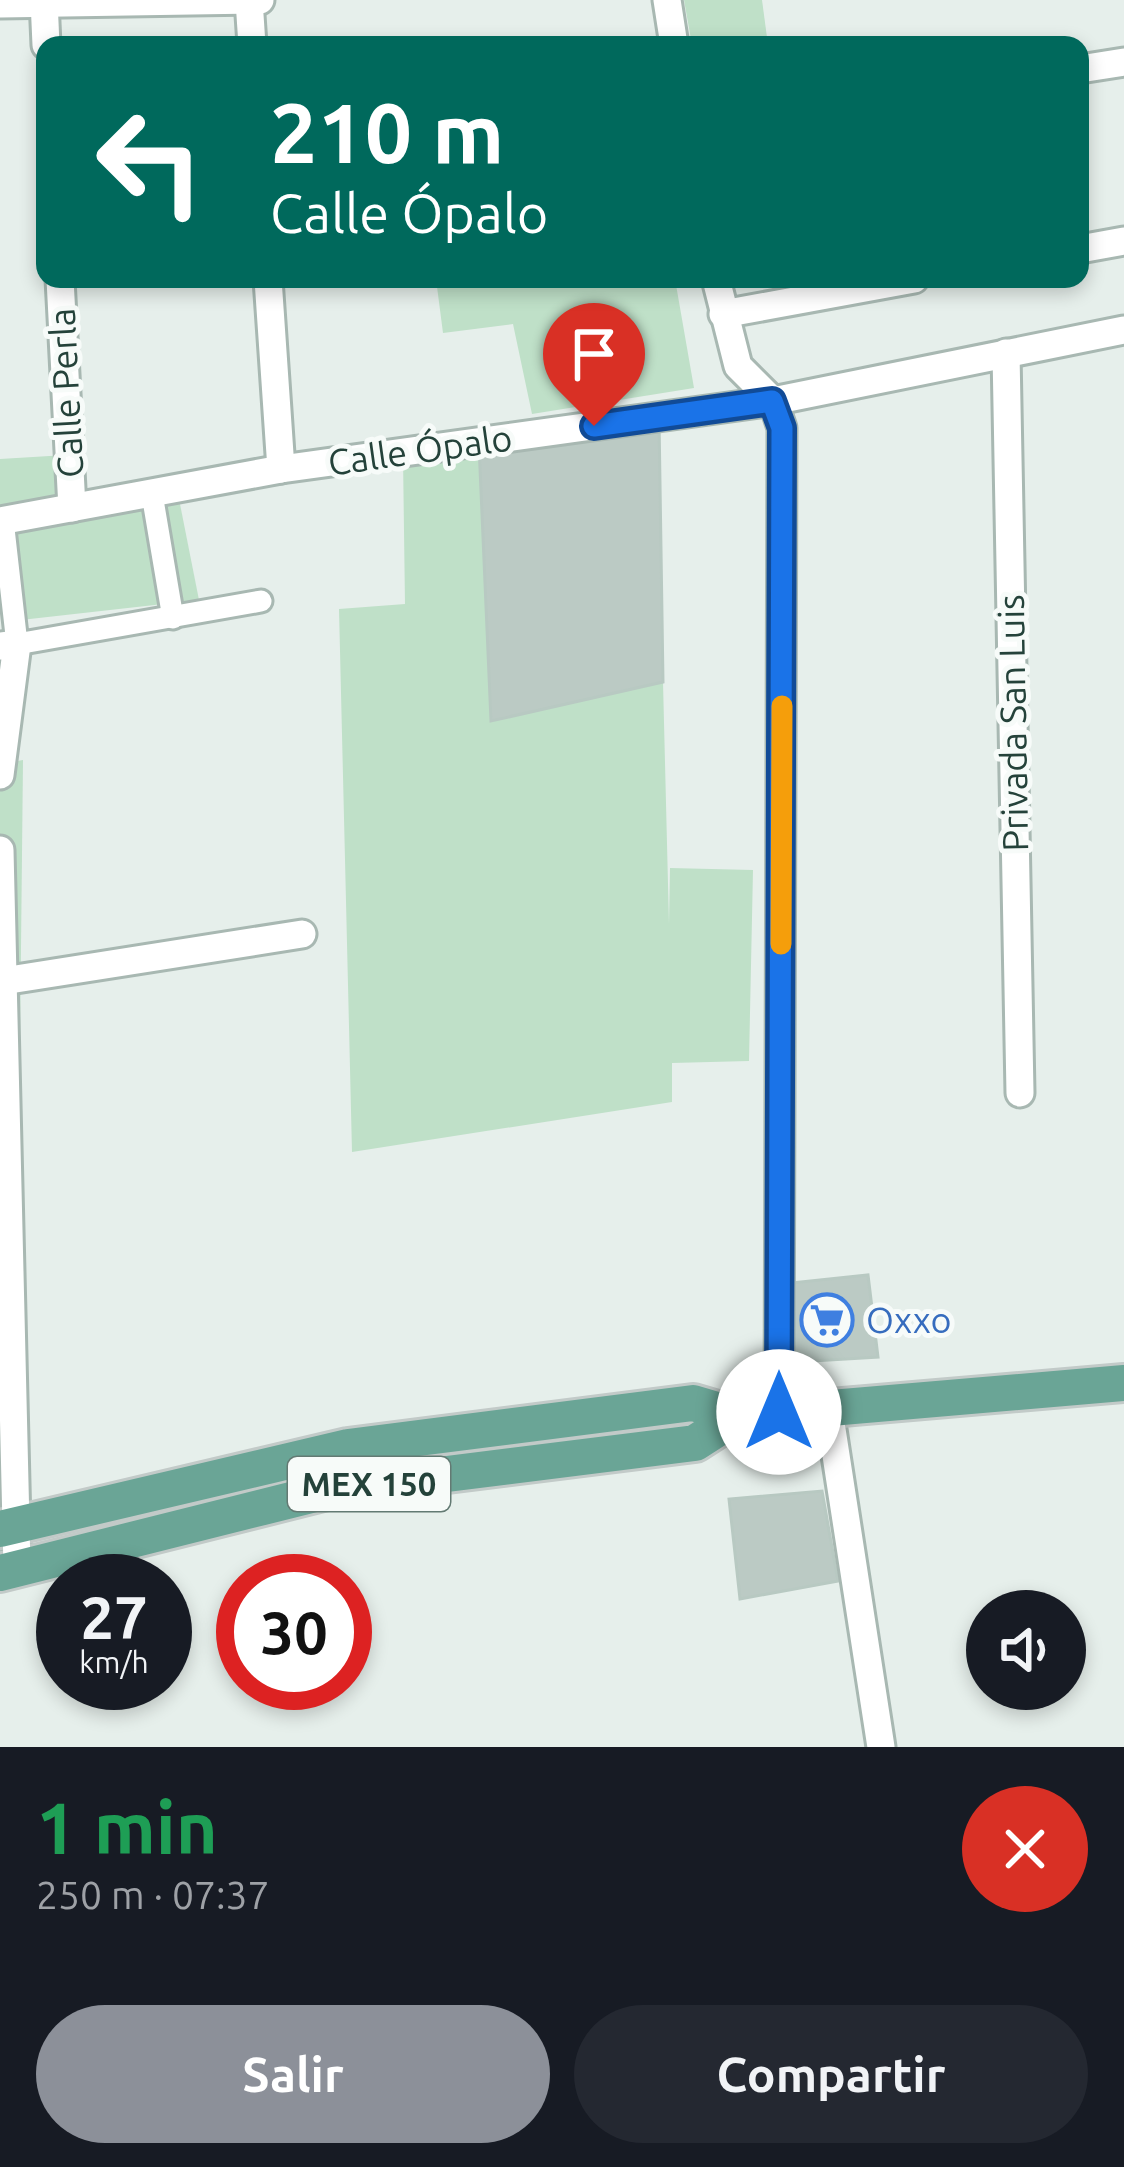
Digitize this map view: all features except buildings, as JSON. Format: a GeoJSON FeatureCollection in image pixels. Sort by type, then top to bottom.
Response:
{"type":"FeatureCollection","features":[{"type":"Feature","properties":{"kind":"main road","name":"MEX 150"},"geometry":{"type":"LineString","coordinates":[[8,1527],[348,1448],[693,1403],[737,1416],[1124,1383]]}},
{"type":"Feature","properties":{"kind":"main road","name":"MEX 150"},"geometry":{"type":"LineString","coordinates":[[9,1570],[343,1487],[695,1443],[737,1416]]}},
{"type":"Feature","properties":{"kind":"street"},"geometry":{"type":"LineString","coordinates":[[44,0],[46,36]]}},
{"type":"Feature","properties":{"kind":"street"},"geometry":{"type":"LineString","coordinates":[[249,0],[251,36]]}},
{"type":"Feature","properties":{"kind":"street"},"geometry":{"type":"LineString","coordinates":[[0,4],[260,0]]}},
{"type":"Feature","properties":{"kind":"street"},"geometry":{"type":"LineString","coordinates":[[668,0],[673,36]]}},
{"type":"Feature","properties":{"kind":"street"},"geometry":{"type":"LineString","coordinates":[[1089,68],[1124,62]]}},
{"type":"Feature","properties":{"kind":"street"},"geometry":{"type":"LineString","coordinates":[[1089,247],[1124,241]]}},
{"type":"Feature","properties":{"kind":"street","name":"Calle Perla"},"geometry":{"type":"LineString","coordinates":[[61,288],[73,508]]}},
{"type":"Feature","properties":{"kind":"street"},"geometry":{"type":"LineString","coordinates":[[269,288],[281,469]]}},
{"type":"Feature","properties":{"kind":"street"},"geometry":{"type":"LineString","coordinates":[[718,288],[738,366],[772,401],[782,428],[779,1412]]}},
{"type":"Feature","properties":{"kind":"street"},"geometry":{"type":"LineString","coordinates":[[723,314],[865,288]]}},
{"type":"Feature","properties":{"kind":"street","name":"Calle Ópalo"},"geometry":{"type":"LineString","coordinates":[[1,520],[281,469],[772,401],[1124,331]]}},
{"type":"Feature","properties":{"kind":"street","name":"Privada San Luis"},"geometry":{"type":"LineString","coordinates":[[1006,352],[1020,1094]]}},
{"type":"Feature","properties":{"kind":"street"},"geometry":{"type":"LineString","coordinates":[[152,494],[172,618]]}},
{"type":"Feature","properties":{"kind":"street"},"geometry":{"type":"LineString","coordinates":[[0,775],[9,645],[1,520]]}},
{"type":"Feature","properties":{"kind":"street"},"geometry":{"type":"LineString","coordinates":[[9,645],[261,601]]}},
{"type":"Feature","properties":{"kind":"street"},"geometry":{"type":"LineString","coordinates":[[0,850],[9,1570]]}},
{"type":"Feature","properties":{"kind":"street"},"geometry":{"type":"LineString","coordinates":[[3,981],[302,934]]}},
{"type":"Feature","properties":{"kind":"street"},"geometry":{"type":"LineString","coordinates":[[829,1410],[881,1747]]}},
{"type":"Feature","properties":{"kind":"green space"},"geometry":{"type":"Polygon","coordinates":[[[684,0],[762,0],[767,36],[690,36],[684,0]]]}},
{"type":"Feature","properties":{"kind":"green space"},"geometry":{"type":"Polygon","coordinates":[[[437,288],[677,288],[694,388],[532,414],[513,324],[443,333],[437,288]]]}},
{"type":"Feature","properties":{"kind":"green space"},"geometry":{"type":"Polygon","coordinates":[[[479,445],[491,721],[663,682],[669,924],[670,868],[753,870],[749,1061],[672,1063],[672,1102],[352,1152],[339,609],[405,604],[403,457],[479,445]]]}},
{"type":"Feature","properties":{"kind":"green space"},"geometry":{"type":"Polygon","coordinates":[[[66,455],[70,506],[0,516],[0,459],[66,455]]]}},
{"type":"Feature","properties":{"kind":"green space"},"geometry":{"type":"Polygon","coordinates":[[[178,494],[199,600],[21,620],[8,523],[178,494]]]}},
{"type":"Feature","properties":{"kind":"green space"},"geometry":{"type":"Polygon","coordinates":[[[23,760],[20,1042],[0,1044],[0,764],[23,760]]]}},
{"type":"Feature","properties":{"kind":"slow traffic"},"geometry":{"type":"LineString","coordinates":[[781,944],[782,706]]}},
{"type":"Feature","properties":{"kind":"place","name":"Oxxo"},"geometry":{"type":"Point","coordinates":[827,1320]}},
{"type":"Feature","properties":{"kind":"route"},"geometry":{"type":"LineString","coordinates":[[594,426],[772,401],[782,428],[779,1412]]}}]}
